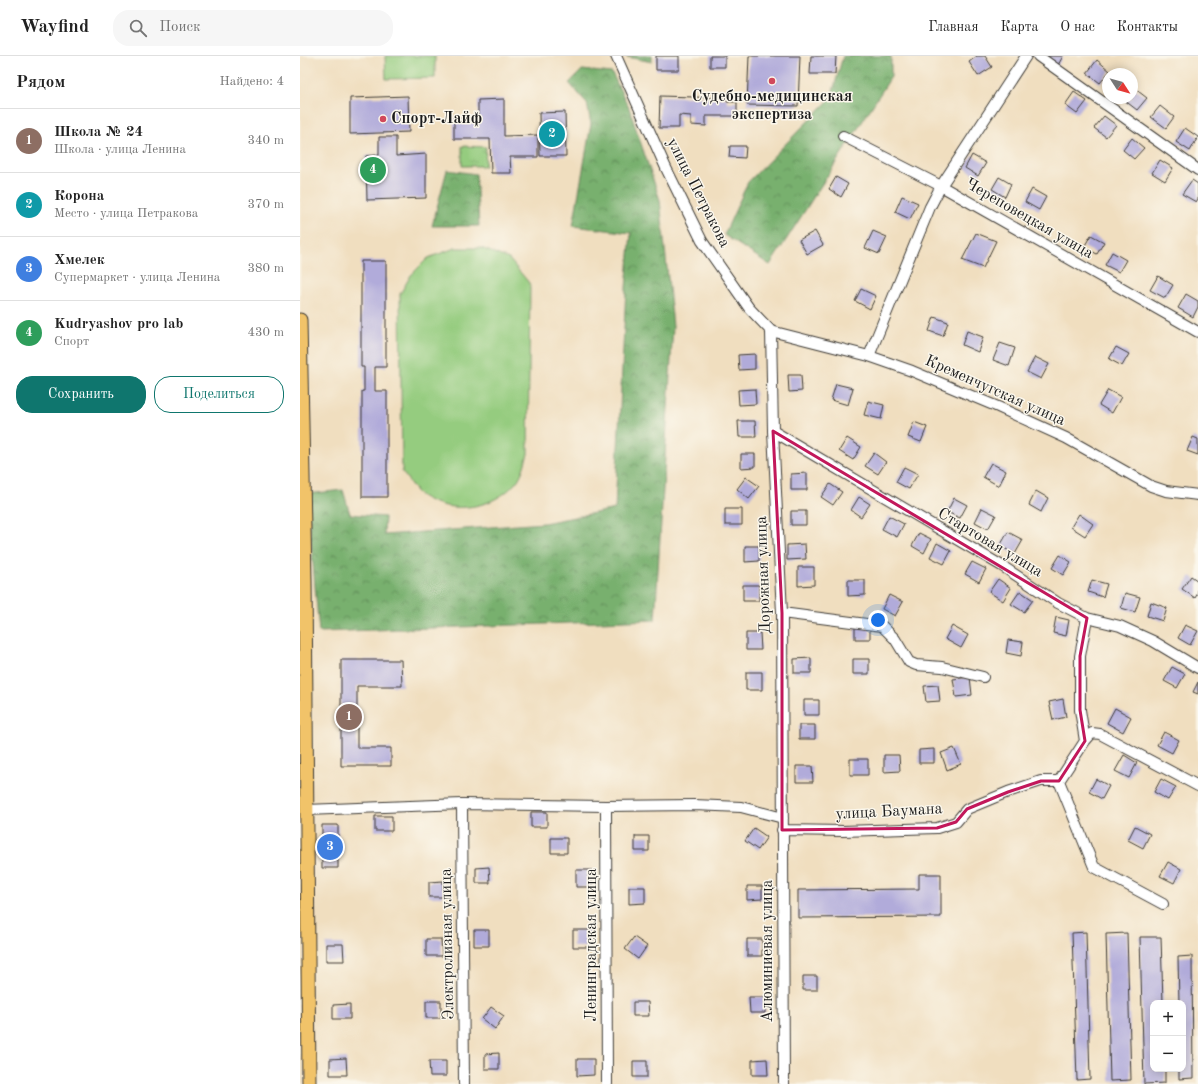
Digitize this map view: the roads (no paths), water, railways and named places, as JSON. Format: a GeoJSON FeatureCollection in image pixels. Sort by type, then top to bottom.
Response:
{"type":"FeatureCollection","features":[{"type":"Feature","properties":{"kind":"main road"},"geometry":{"type":"LineString","coordinates":[[300,320],[309,1084]]}},
{"type":"Feature","properties":{"kind":"street","name":"улица Петракова"},"geometry":{"type":"LineString","coordinates":[[616,56],[666,168],[702,241],[749,308],[772,331]]}},
{"type":"Feature","properties":{"kind":"street"},"geometry":{"type":"LineString","coordinates":[[1038,56],[1198,170]]}},
{"type":"Feature","properties":{"kind":"street"},"geometry":{"type":"LineString","coordinates":[[869,356],[930,207],[941,186],[1023,57]]}},
{"type":"Feature","properties":{"kind":"street","name":"Череповецкая улица"},"geometry":{"type":"LineString","coordinates":[[843,136],[941,186],[1198,332]]}},
{"type":"Feature","properties":{"kind":"street","name":"Кременчугская улица"},"geometry":{"type":"LineString","coordinates":[[772,331],[869,356],[912,371],[1005,410],[1066,438],[1151,486],[1166,491],[1198,495]]}},
{"type":"Feature","properties":{"kind":"street","name":"Дорожная улица"},"geometry":{"type":"LineString","coordinates":[[772,331],[773,431],[782,613],[782,818]]}},
{"type":"Feature","properties":{"kind":"street","name":"Стартовая улица"},"geometry":{"type":"LineString","coordinates":[[773,431],[1002,566],[1058,603],[1087,618],[1120,626],[1154,641],[1198,668]]}},
{"type":"Feature","properties":{"kind":"street"},"geometry":{"type":"LineString","coordinates":[[782,613],[882,626],[895,640],[909,662],[942,667],[983,677]]}},
{"type":"Feature","properties":{"kind":"street"},"geometry":{"type":"LineString","coordinates":[[1085,741],[1080,710],[1080,656],[1087,618]]}},
{"type":"Feature","properties":{"kind":"street"},"geometry":{"type":"LineString","coordinates":[[1163,904],[1094,867],[1058,781],[1092,732],[1100,734],[1198,786]]}},
{"type":"Feature","properties":{"kind":"street","name":"улица Баумана"},"geometry":{"type":"LineString","coordinates":[[782,830],[843,831],[937,828],[956,822],[967,809],[1008,792],[1041,781],[1058,781]]}},
{"type":"Feature","properties":{"kind":"street"},"geometry":{"type":"LineString","coordinates":[[306,810],[462,804],[606,806],[694,805],[741,807],[782,818]]}},
{"type":"Feature","properties":{"kind":"street","name":"Электролизная улица"},"geometry":{"type":"LineString","coordinates":[[462,804],[464,1084]]}},
{"type":"Feature","properties":{"kind":"street","name":"Ленинградская улица"},"geometry":{"type":"LineString","coordinates":[[606,806],[608,1084]]}},
{"type":"Feature","properties":{"kind":"street","name":"Алюминиевая улица"},"geometry":{"type":"LineString","coordinates":[[782,818],[784,1084]]}},
{"type":"Feature","properties":{"kind":"place","name":"Судебно-медицинская экспертиза"},"geometry":{"type":"Point","coordinates":[772,81]}},
{"type":"Feature","properties":{"kind":"place","name":"Спорт-Лайф"},"geometry":{"type":"Point","coordinates":[383,119]}},
{"type":"Feature","properties":{"kind":"place","name":"Корона"},"geometry":{"type":"Point","coordinates":[552,134]}},
{"type":"Feature","properties":{"kind":"place","name":"Kudryashov pro lab"},"geometry":{"type":"Point","coordinates":[373,170]}},
{"type":"Feature","properties":{"kind":"place","name":"Школа № 24"},"geometry":{"type":"Point","coordinates":[349,717]}},
{"type":"Feature","properties":{"kind":"place","name":"Хмелек"},"geometry":{"type":"Point","coordinates":[330,847]}}]}
